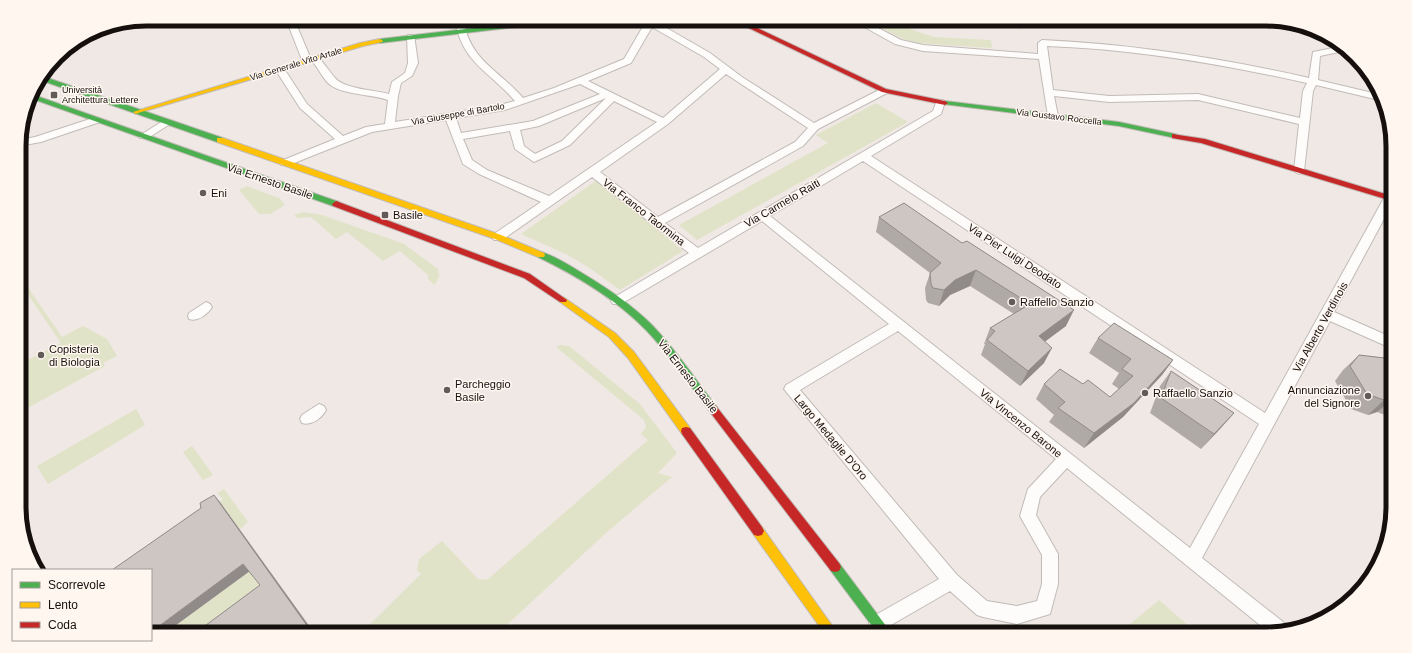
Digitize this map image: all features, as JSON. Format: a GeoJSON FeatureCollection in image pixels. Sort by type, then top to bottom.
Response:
{"type":"FeatureCollection","features":[{"type":"Feature","properties":{"kind":"main road","name":"Via Generale Vito Artale"},"geometry":{"type":"LineString","coordinates":[[136,112],[362,44],[506,26]]}},
{"type":"Feature","properties":{"kind":"main road","name":"Via Gustavo Roccella"},"geometry":{"type":"LineString","coordinates":[[747,26],[862,82],[884,91],[940,102],[1119,124],[1202,141],[1386,197]]}},
{"type":"Feature","properties":{"kind":"main road","name":"Via Ernesto Basile"},"geometry":{"type":"LineString","coordinates":[[46,80],[285,163],[418,207],[498,236],[541,254],[570,269],[639,318],[660,340],[880,627]]}},
{"type":"Feature","properties":{"kind":"main road","name":"Via Ernesto Basile"},"geometry":{"type":"LineString","coordinates":[[36,98],[144,136],[402,221],[527,276],[557,295],[612,335],[631,355],[827,627]]}},
{"type":"Feature","properties":{"kind":"main road"},"geometry":{"type":"LineString","coordinates":[[402,221],[418,207]]}},
{"type":"Feature","properties":{"kind":"street"},"geometry":{"type":"LineString","coordinates":[[294,26],[310,59],[324,68],[332,82],[344,87],[393,99]]}},
{"type":"Feature","properties":{"kind":"street"},"geometry":{"type":"LineString","coordinates":[[459,26],[459,31],[468,50],[521,102]]}},
{"type":"Feature","properties":{"kind":"street","name":"Via Giuseppe di Bartolo"},"geometry":{"type":"LineString","coordinates":[[285,163],[370,129],[502,108],[581,81],[628,61],[645,26]]}},
{"type":"Feature","properties":{"kind":"street"},"geometry":{"type":"LineString","coordinates":[[658,26],[707,55],[814,127]]}},
{"type":"Feature","properties":{"kind":"street"},"geometry":{"type":"LineString","coordinates":[[867,26],[898,42],[923,48],[1042,57]]}},
{"type":"Feature","properties":{"kind":"street"},"geometry":{"type":"LineString","coordinates":[[390,126],[393,99],[397,82],[409,74],[413,63],[411,37]]}},
{"type":"Feature","properties":{"kind":"street"},"geometry":{"type":"LineString","coordinates":[[1053,116],[1050,92],[1042,57],[1042,43],[1092,45],[1239,65],[1375,95]]}},
{"type":"Feature","properties":{"kind":"street"},"geometry":{"type":"LineString","coordinates":[[1299,171],[1308,91],[1313,81],[1316,54],[1337,50]]}},
{"type":"Feature","properties":{"kind":"street"},"geometry":{"type":"LineString","coordinates":[[280,69],[294,89],[303,106],[342,140]]}},
{"type":"Feature","properties":{"kind":"street"},"geometry":{"type":"LineString","coordinates":[[498,236],[664,122],[726,69]]}},
{"type":"Feature","properties":{"kind":"street"},"geometry":{"type":"LineString","coordinates":[[581,81],[664,122]]}},
{"type":"Feature","properties":{"kind":"street"},"geometry":{"type":"LineString","coordinates":[[657,222],[799,144],[814,127],[884,91]]}},
{"type":"Feature","properties":{"kind":"street"},"geometry":{"type":"LineString","coordinates":[[1050,92],[1109,99],[1198,97],[1304,122]]}},
{"type":"Feature","properties":{"kind":"street"},"geometry":{"type":"LineString","coordinates":[[514,128],[520,147],[534,158],[566,144],[610,95]]}},
{"type":"Feature","properties":{"kind":"street"},"geometry":{"type":"LineString","coordinates":[[457,137],[535,124],[610,95]]}},
{"type":"Feature","properties":{"kind":"street","name":"Via Carmelo Raiti"},"geometry":{"type":"LineString","coordinates":[[617,301],[696,253],[938,112],[940,102]]}},
{"type":"Feature","properties":{"kind":"street"},"geometry":{"type":"LineString","coordinates":[[450,117],[467,162],[483,172],[550,201]]}},
{"type":"Feature","properties":{"kind":"street"},"geometry":{"type":"LineString","coordinates":[[26,141],[93,118]]}},
{"type":"Feature","properties":{"kind":"street"},"geometry":{"type":"LineString","coordinates":[[144,136],[166,122]]}},
{"type":"Feature","properties":{"kind":"street","name":"Via Pier Luigi Deodato"},"geometry":{"type":"LineString","coordinates":[[863,156],[1268,422]]}},
{"type":"Feature","properties":{"kind":"street","name":"Via Franco Taormina"},"geometry":{"type":"LineString","coordinates":[[592,171],[696,253]]}},
{"type":"Feature","properties":{"kind":"street","name":"Via Alberto Verdinois"},"geometry":{"type":"LineString","coordinates":[[1192,560],[1326,314],[1386,208]]}},
{"type":"Feature","properties":{"kind":"street","name":"Via Vincenzo Barone"},"geometry":{"type":"LineString","coordinates":[[762,215],[897,325],[1275,627]]}},
{"type":"Feature","properties":{"kind":"street"},"geometry":{"type":"LineString","coordinates":[[194,316],[206,307]]}},
{"type":"Feature","properties":{"kind":"street"},"geometry":{"type":"LineString","coordinates":[[1326,314],[1386,341]]}},
{"type":"Feature","properties":{"kind":"street","name":"Largo Medaglie D'Oro"},"geometry":{"type":"LineString","coordinates":[[897,325],[791,389],[951,581]]}},
{"type":"Feature","properties":{"kind":"street"},"geometry":{"type":"LineString","coordinates":[[307,418],[319,410]]}},
{"type":"Feature","properties":{"kind":"street"},"geometry":{"type":"LineString","coordinates":[[885,627],[951,581],[983,609],[1016,615],[1044,608],[1050,584],[1050,554],[1028,516],[1033,494],[1066,459]]}},
{"type":"Feature","properties":{"kind":"green space"},"geometry":{"type":"Polygon","coordinates":[[[879,26],[910,26],[910,29],[934,37],[991,40],[992,48],[916,43],[901,38],[879,26]]]}},
{"type":"Feature","properties":{"kind":"green space"},"geometry":{"type":"Polygon","coordinates":[[[1011,26],[1021,26],[1020,30],[1011,26]]]}},
{"type":"Feature","properties":{"kind":"green space"},"geometry":{"type":"Polygon","coordinates":[[[876,103],[908,122],[697,240],[679,225],[828,143],[816,135],[876,103]]]}},
{"type":"Feature","properties":{"kind":"green space"},"geometry":{"type":"Polygon","coordinates":[[[597,180],[683,251],[620,290],[591,269],[568,255],[521,234],[597,180]]]}},
{"type":"Feature","properties":{"kind":"green space"},"geometry":{"type":"Polygon","coordinates":[[[247,186],[279,198],[285,205],[270,214],[259,214],[239,190],[247,186]]]}},
{"type":"Feature","properties":{"kind":"green space"},"geometry":{"type":"Polygon","coordinates":[[[304,212],[322,215],[404,244],[438,269],[439,276],[435,285],[427,278],[429,276],[400,251],[383,261],[347,232],[336,239],[311,217],[298,218],[294,215],[304,212]]]}},
{"type":"Feature","properties":{"kind":"green space"},"geometry":{"type":"Polygon","coordinates":[[[26,285],[62,337],[83,326],[107,339],[117,356],[103,363],[105,366],[26,409],[26,361],[61,343],[26,292],[26,285]]]}},
{"type":"Feature","properties":{"kind":"green space"},"geometry":{"type":"Polygon","coordinates":[[[560,345],[569,346],[640,404],[677,453],[658,473],[672,477],[607,532],[505,627],[367,627],[421,574],[417,570],[419,559],[442,541],[478,579],[487,580],[648,440],[641,434],[646,427],[644,420],[556,347],[560,345]]]}},
{"type":"Feature","properties":{"kind":"green space"},"geometry":{"type":"Polygon","coordinates":[[[136,409],[145,425],[48,484],[37,466],[136,409]]]}},
{"type":"Feature","properties":{"kind":"green space"},"geometry":{"type":"Polygon","coordinates":[[[192,446],[213,475],[203,480],[183,452],[192,446]]]}},
{"type":"Feature","properties":{"kind":"green space"},"geometry":{"type":"Polygon","coordinates":[[[224,489],[248,522],[240,529],[220,502],[223,499],[217,493],[224,489]]]}},
{"type":"Feature","properties":{"kind":"green space"},"geometry":{"type":"Polygon","coordinates":[[[250,571],[267,592],[220,627],[174,627],[250,571]]]}},
{"type":"Feature","properties":{"kind":"green space"},"geometry":{"type":"Polygon","coordinates":[[[1159,600],[1190,627],[1126,627],[1159,600]]]}},
{"type":"Feature","properties":{"kind":"building"},"geometry":{"type":"Polygon","coordinates":[[[904,203],[962,243],[967,241],[1074,310],[1039,336],[1052,348],[1028,371],[987,340],[995,331],[990,328],[1030,304],[976,270],[955,280],[944,290],[933,288],[930,273],[941,263],[879,217],[904,203]]]}},
{"type":"Feature","properties":{"kind":"building"},"geometry":{"type":"Polygon","coordinates":[[[1114,323],[1173,360],[1134,403],[1094,433],[1058,408],[1065,402],[1044,384],[1060,369],[1083,384],[1088,380],[1110,397],[1133,376],[1122,369],[1131,359],[1098,338],[1114,323]]]}},
{"type":"Feature","properties":{"kind":"building"},"geometry":{"type":"Polygon","coordinates":[[[1359,355],[1386,358],[1386,400],[1367,394],[1350,366],[1359,355]]]}},
{"type":"Feature","properties":{"kind":"building"},"geometry":{"type":"Polygon","coordinates":[[[1171,371],[1234,413],[1214,434],[1161,398],[1171,371]]]}},
{"type":"Feature","properties":{"kind":"building"},"geometry":{"type":"Polygon","coordinates":[[[214,495],[308,627],[203,627],[260,585],[243,564],[158,627],[152,627],[152,569],[113,569],[201,508],[200,503],[214,495]]]}},
{"type":"Feature","properties":{"kind":"traffic: fast"},"geometry":{"type":"LineString","coordinates":[[380,41],[508,26]]}},
{"type":"Feature","properties":{"kind":"traffic: fast"},"geometry":{"type":"LineString","coordinates":[[46,80],[220,140]]}},
{"type":"Feature","properties":{"kind":"traffic: fast"},"geometry":{"type":"LineString","coordinates":[[36,98],[336,204]]}},
{"type":"Feature","properties":{"kind":"traffic: fast"},"geometry":{"type":"LineString","coordinates":[[945,103],[1119,124],[1175,136]]}},
{"type":"Feature","properties":{"kind":"traffic: fast"},"geometry":{"type":"LineString","coordinates":[[541,255],[589,281],[634,314],[667,348],[713,409]]}},
{"type":"Feature","properties":{"kind":"traffic: fast"},"geometry":{"type":"LineString","coordinates":[[835,567],[881,627]]}},
{"type":"Feature","properties":{"kind":"traffic: slow"},"geometry":{"type":"LineString","coordinates":[[136,112],[362,44],[380,41]]}},
{"type":"Feature","properties":{"kind":"traffic: slow"},"geometry":{"type":"LineString","coordinates":[[220,140],[498,237],[541,255]]}},
{"type":"Feature","properties":{"kind":"traffic: slow"},"geometry":{"type":"LineString","coordinates":[[563,300],[612,335],[631,355],[686,431]]}},
{"type":"Feature","properties":{"kind":"traffic: slow"},"geometry":{"type":"LineString","coordinates":[[758,531],[827,627]]}},
{"type":"Feature","properties":{"kind":"traffic: jam"},"geometry":{"type":"LineString","coordinates":[[748,26],[884,91],[945,103]]}},
{"type":"Feature","properties":{"kind":"traffic: jam"},"geometry":{"type":"LineString","coordinates":[[1175,136],[1202,141],[1386,197]]}},
{"type":"Feature","properties":{"kind":"traffic: jam"},"geometry":{"type":"LineString","coordinates":[[336,204],[527,276],[563,300]]}},
{"type":"Feature","properties":{"kind":"traffic: jam"},"geometry":{"type":"LineString","coordinates":[[713,409],[835,567]]}},
{"type":"Feature","properties":{"kind":"traffic: jam"},"geometry":{"type":"LineString","coordinates":[[686,431],[758,531]]}},
{"type":"Feature","properties":{"kind":"place","name":"Università Architettura Lettere"},"geometry":{"type":"Point","coordinates":[54,95]}},
{"type":"Feature","properties":{"kind":"place","name":"Eni"},"geometry":{"type":"Point","coordinates":[203,193]}},
{"type":"Feature","properties":{"kind":"place","name":"Basile"},"geometry":{"type":"Point","coordinates":[385,215]}},
{"type":"Feature","properties":{"kind":"place","name":"Raffello Sanzio"},"geometry":{"type":"Point","coordinates":[1012,302]}},
{"type":"Feature","properties":{"kind":"place","name":"Copisteria di Biologia"},"geometry":{"type":"Point","coordinates":[41,355]}},
{"type":"Feature","properties":{"kind":"place","name":"Parcheggio Basile"},"geometry":{"type":"Point","coordinates":[447,390]}},
{"type":"Feature","properties":{"kind":"place","name":"Raffaello Sanzio"},"geometry":{"type":"Point","coordinates":[1145,393]}},
{"type":"Feature","properties":{"kind":"place","name":"Annunciazione del Signore"},"geometry":{"type":"Point","coordinates":[1368,396]}}]}
